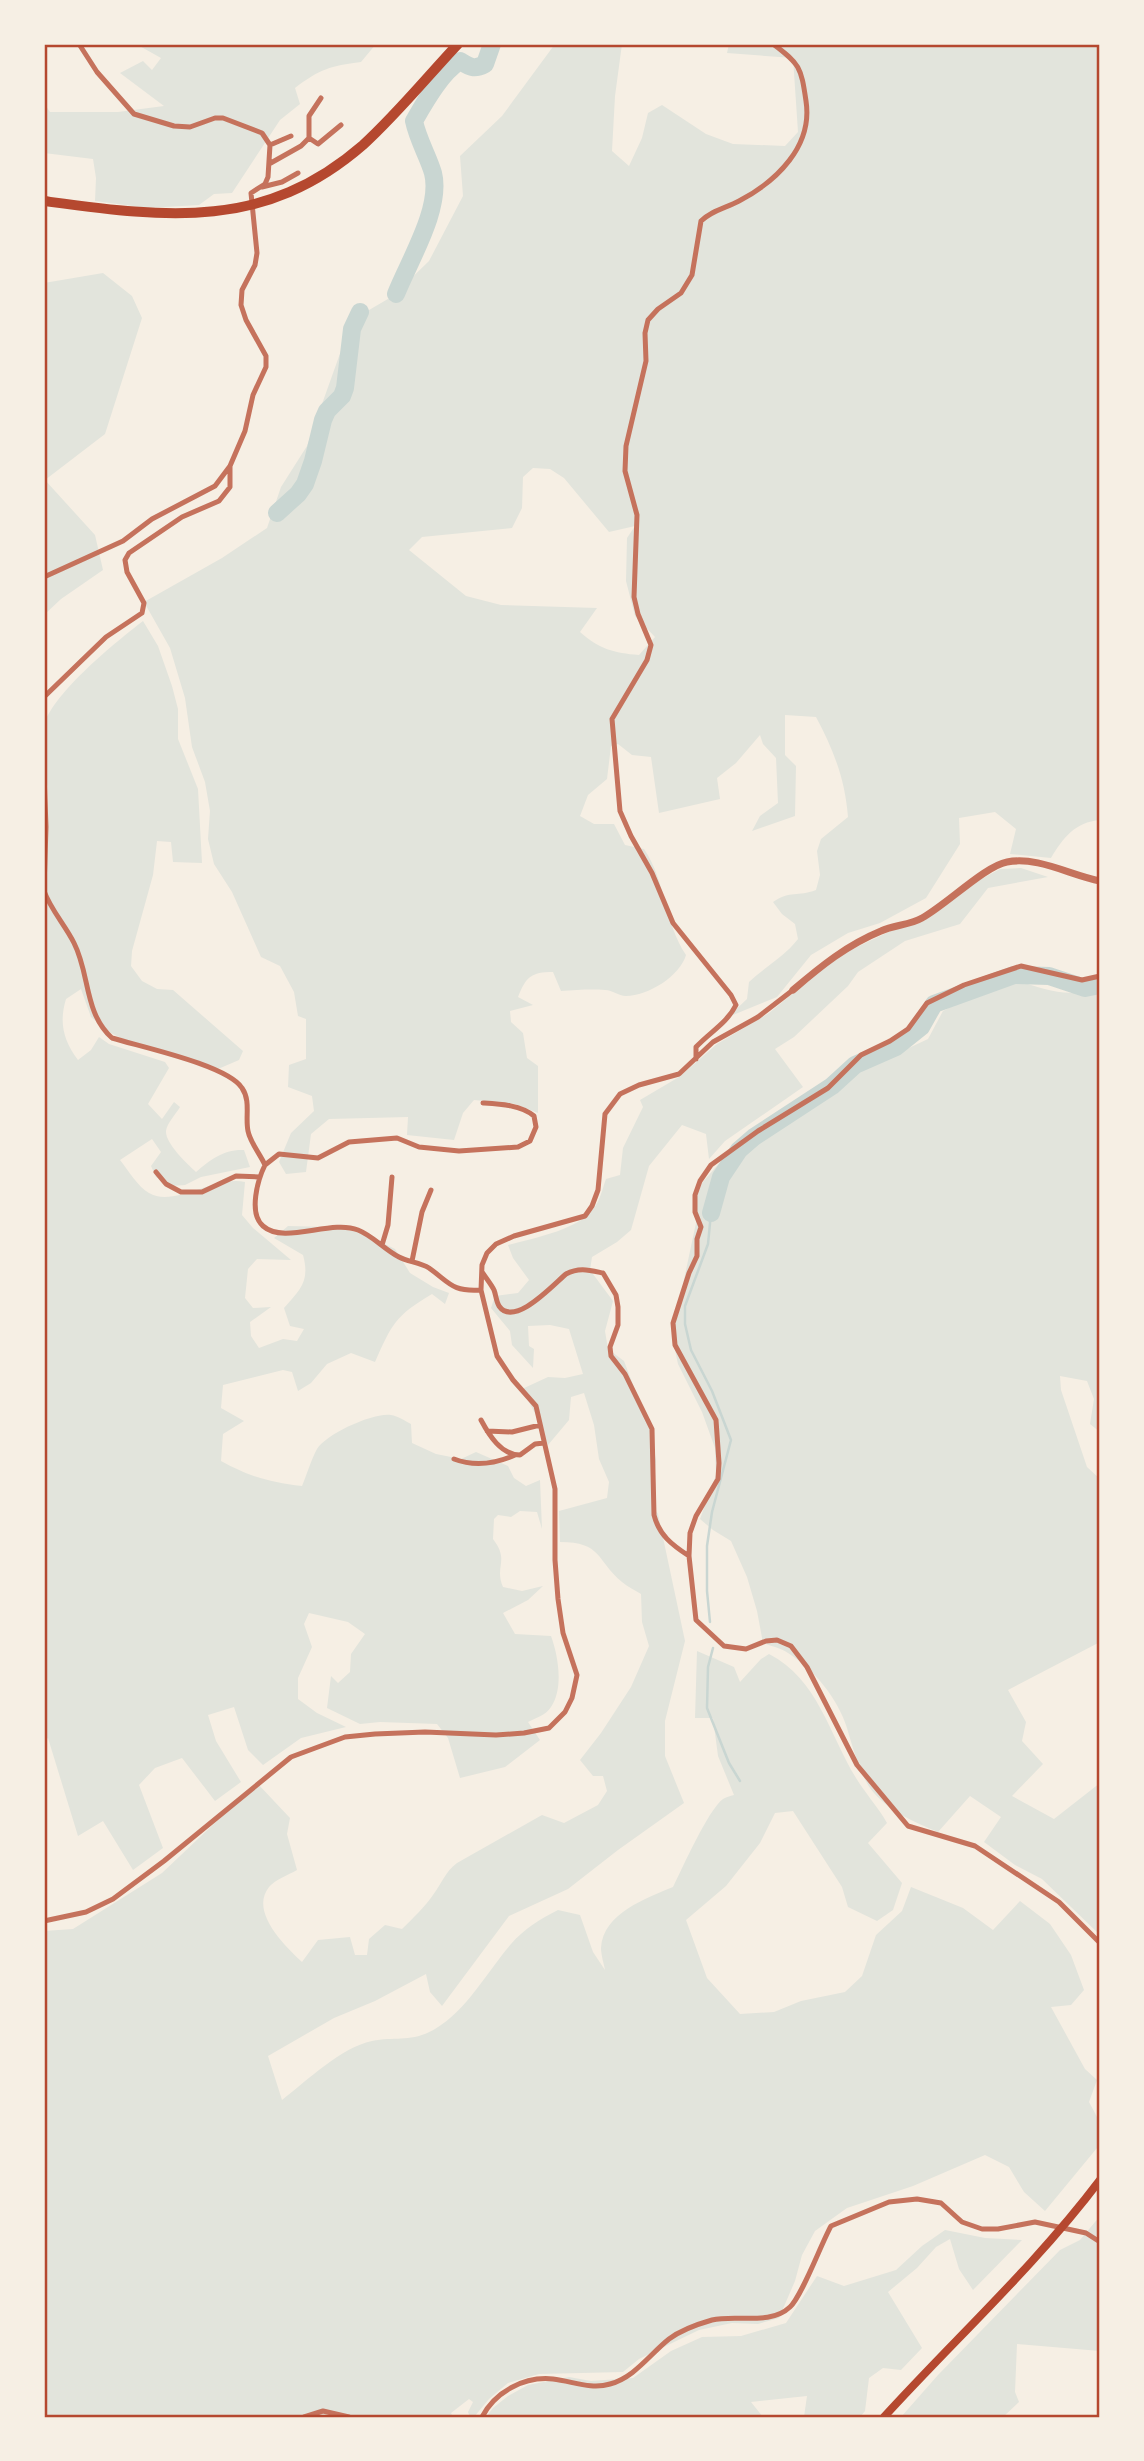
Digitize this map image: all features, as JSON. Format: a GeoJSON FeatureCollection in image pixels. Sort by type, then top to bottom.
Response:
{"type":"FeatureCollection","features":[{"type":"Feature","properties":{"kind":"highway"},"geometry":{"type":"LineString","coordinates":[[44,201],[176,215],[206,214],[251,205],[315,178],[360,147],[458,44]]}},
{"type":"Feature","properties":{"kind":"main road"},"geometry":{"type":"LineString","coordinates":[[884,2417],[1023,2274],[1100,2180]]}},
{"type":"Feature","properties":{"kind":"street"},"geometry":{"type":"LineString","coordinates":[[79,44],[97,72],[134,114],[174,126],[190,127],[215,118],[223,118],[262,133],[270,145],[268,177],[262,187]]}},
{"type":"Feature","properties":{"kind":"street"},"geometry":{"type":"LineString","coordinates":[[696,1059],[696,1047],[708,1034],[730,1019],[736,1005],[731,995],[673,923],[652,873],[620,811],[612,719],[647,660],[651,646],[634,597],[637,515],[625,471],[626,446],[646,362],[645,333],[648,320],[658,309],[681,293],[692,275],[701,220],[759,189],[791,160],[801,145],[808,111],[801,69],[795,60],[773,44]]}},
{"type":"Feature","properties":{"kind":"street"},"geometry":{"type":"LineString","coordinates":[[269,164],[301,146],[309,138],[309,116],[321,98]]}},
{"type":"Feature","properties":{"kind":"street"},"geometry":{"type":"LineString","coordinates":[[309,138],[318,144],[341,125]]}},
{"type":"Feature","properties":{"kind":"street"},"geometry":{"type":"LineString","coordinates":[[270,145],[291,136]]}},
{"type":"Feature","properties":{"kind":"street"},"geometry":{"type":"LineString","coordinates":[[44,577],[123,541],[152,519],[215,486],[230,466],[245,431],[253,395],[266,367],[265,356],[241,306],[242,290],[257,253],[251,193],[298,173]]}},
{"type":"Feature","properties":{"kind":"street"},"geometry":{"type":"LineString","coordinates":[[44,697],[106,637],[142,613],[144,603],[127,572],[125,561],[129,553],[182,517],[219,500],[230,487],[230,466]]}},
{"type":"Feature","properties":{"kind":"street"},"geometry":{"type":"LineString","coordinates":[[44,773],[44,889],[75,945],[93,1012],[102,1028],[112,1038],[200,1064],[231,1077],[243,1088],[247,1100],[248,1132],[265,1164]]}},
{"type":"Feature","properties":{"kind":"street"},"geometry":{"type":"LineString","coordinates":[[44,1921],[86,1912],[113,1899],[291,1757],[320,1745],[345,1737],[375,1734],[425,1732],[496,1735],[549,1728],[565,1712],[572,1698],[577,1675],[563,1633],[558,1599],[555,1489],[536,1406],[513,1380],[497,1356],[481,1290],[487,1253],[496,1244],[514,1236],[585,1216],[593,1206],[598,1190],[605,1114],[620,1094],[639,1085],[679,1074],[713,1042],[758,1017],[826,961],[852,944],[884,929],[919,920],[946,904],[995,865],[1009,861],[1030,862],[1100,881]]}},
{"type":"Feature","properties":{"kind":"street"},"geometry":{"type":"LineString","coordinates":[[1100,976],[1082,980],[1021,966],[964,985],[927,1003],[908,1029],[861,1055],[828,1088],[758,1131],[712,1165],[700,1181],[695,1203],[695,1212],[701,1227],[697,1239],[697,1256],[673,1323],[675,1345],[716,1420],[718,1479],[696,1516],[690,1532],[689,1556],[696,1620],[724,1646],[746,1648],[777,1640],[791,1646],[807,1667],[857,1765],[908,1826],[975,1846],[1059,1902],[1100,1943]]}},
{"type":"Feature","properties":{"kind":"street"},"geometry":{"type":"LineString","coordinates":[[481,1290],[466,1291],[445,1283],[427,1266],[400,1258],[358,1230],[334,1227],[285,1233],[265,1228],[258,1220],[256,1190],[265,1164],[279,1154],[318,1158],[349,1142],[397,1138],[419,1147],[459,1151],[517,1147],[530,1141],[536,1127],[534,1116],[503,1104],[483,1103]]}},
{"type":"Feature","properties":{"kind":"street"},"geometry":{"type":"LineString","coordinates":[[156,1172],[166,1184],[181,1192],[202,1192],[236,1176],[259,1177]]}},
{"type":"Feature","properties":{"kind":"street"},"geometry":{"type":"LineString","coordinates":[[382,1245],[388,1225],[392,1177]]}},
{"type":"Feature","properties":{"kind":"street"},"geometry":{"type":"LineString","coordinates":[[412,1261],[422,1212],[431,1190]]}},
{"type":"Feature","properties":{"kind":"street"},"geometry":{"type":"LineString","coordinates":[[482,1271],[498,1304],[502,1309],[514,1313],[523,1310],[574,1270],[603,1273],[616,1295],[618,1307],[618,1325],[610,1347],[611,1356],[625,1374],[652,1429],[654,1515],[658,1528],[672,1545],[689,1556]]}},
{"type":"Feature","properties":{"kind":"street"},"geometry":{"type":"LineString","coordinates":[[481,1420],[492,1438],[509,1454],[520,1455],[535,1444],[544,1443]]}},
{"type":"Feature","properties":{"kind":"street"},"geometry":{"type":"LineString","coordinates":[[487,1431],[512,1432],[540,1425]]}},
{"type":"Feature","properties":{"kind":"street"},"geometry":{"type":"LineString","coordinates":[[454,1459],[466,1464],[484,1464],[515,1455]]}},
{"type":"Feature","properties":{"kind":"street"},"geometry":{"type":"LineString","coordinates":[[482,2417],[488,2406],[517,2384],[529,2380],[551,2379],[585,2386],[607,2386],[625,2379],[670,2338],[690,2328],[714,2319],[772,2316],[790,2307],[831,2226],[889,2202],[917,2199],[941,2203],[962,2222],[982,2229],[1035,2222],[1086,2233],[1100,2242]]}},
{"type":"Feature","properties":{"kind":"street"},"geometry":{"type":"LineString","coordinates":[[304,2417],[323,2411],[349,2417]]}},
{"type":"Feature","properties":{"kind":"shaded area"},"geometry":{"type":"Polygon","coordinates":[[[136,44],[376,44],[361,62],[326,69],[295,88],[300,104],[280,120],[232,193],[214,194],[199,205],[148,208],[95,201],[93,159],[44,153],[44,103],[50,112],[118,112],[164,106],[120,73],[143,61],[152,70],[161,58],[136,44]]]}},
{"type":"Feature","properties":{"kind":"shaded area"},"geometry":{"type":"Polygon","coordinates":[[[555,44],[622,44],[615,96],[612,151],[629,166],[642,138],[648,113],[662,105],[706,134],[733,144],[785,146],[798,132],[793,58],[727,53],[729,44],[1100,44],[1100,820],[1083,824],[1071,832],[1051,858],[1010,854],[1016,829],[995,812],[959,818],[960,844],[926,898],[880,923],[848,933],[811,955],[777,997],[728,1017],[747,999],[749,982],[798,939],[795,924],[782,914],[773,902],[785,896],[816,890],[820,875],[817,851],[821,839],[848,817],[838,766],[828,742],[816,717],[785,715],[785,755],[796,766],[795,816],[752,831],[760,816],[778,803],[776,758],[763,744],[760,735],[736,763],[717,778],[720,799],[659,813],[651,757],[632,755],[618,744],[611,746],[607,779],[588,795],[580,816],[594,824],[614,824],[625,845],[644,849],[657,874],[673,929],[686,955],[683,963],[653,989],[626,996],[605,990],[561,991],[553,972],[539,973],[527,980],[518,997],[533,1005],[510,1011],[511,1022],[523,1033],[527,1058],[538,1066],[538,1113],[515,1104],[474,1100],[463,1113],[454,1140],[407,1135],[408,1117],[329,1119],[311,1134],[306,1172],[286,1174],[279,1162],[291,1133],[314,1111],[312,1096],[288,1087],[289,1065],[306,1059],[306,1019],[298,1016],[294,992],[280,966],[261,957],[232,892],[214,864],[208,839],[210,811],[205,782],[192,747],[185,698],[170,648],[144,602],[222,558],[267,528],[281,487],[307,446],[352,320],[393,296],[429,261],[463,196],[460,156],[502,116],[555,44]],[[533,468],[523,477],[522,508],[512,528],[422,537],[409,550],[466,596],[501,605],[597,608],[580,632],[607,649],[639,655],[655,637],[635,616],[626,581],[627,538],[635,526],[609,532],[564,478],[550,469],[533,468]]]}},
{"type":"Feature","properties":{"kind":"shaded area"},"geometry":{"type":"Polygon","coordinates":[[[103,273],[132,296],[142,318],[105,434],[45,480],[95,535],[103,570],[61,599],[44,615],[44,283],[103,273]]]}},
{"type":"Feature","properties":{"kind":"shaded area"},"geometry":{"type":"Polygon","coordinates":[[[143,621],[158,646],[172,686],[178,709],[178,739],[198,789],[202,863],[173,862],[171,842],[157,841],[153,875],[132,951],[131,966],[142,981],[157,989],[173,990],[243,1051],[239,1060],[218,1069],[129,1042],[107,1031],[91,1017],[81,989],[66,999],[64,1031],[78,1060],[91,1050],[99,1037],[109,1044],[165,1062],[169,1068],[148,1104],[162,1119],[174,1102],[180,1107],[168,1125],[167,1136],[177,1153],[196,1172],[218,1156],[237,1150],[244,1150],[250,1167],[201,1177],[185,1185],[171,1186],[156,1177],[151,1166],[161,1152],[152,1139],[120,1160],[141,1187],[159,1197],[170,1197],[221,1183],[245,1182],[242,1215],[253,1228],[291,1260],[257,1259],[248,1269],[245,1298],[253,1308],[271,1307],[250,1322],[251,1336],[259,1348],[283,1339],[297,1341],[304,1329],[290,1326],[284,1308],[305,1278],[303,1255],[274,1238],[288,1226],[328,1227],[360,1232],[395,1249],[410,1273],[449,1293],[445,1304],[432,1294],[402,1315],[375,1362],[351,1353],[327,1364],[311,1383],[298,1391],[292,1372],[283,1370],[223,1385],[221,1408],[244,1421],[223,1434],[221,1461],[260,1478],[302,1486],[315,1453],[322,1443],[362,1420],[391,1415],[411,1424],[412,1443],[436,1454],[461,1459],[476,1452],[508,1466],[514,1478],[526,1486],[540,1480],[542,1529],[537,1512],[520,1511],[511,1517],[498,1515],[494,1519],[493,1539],[500,1553],[503,1587],[522,1591],[543,1586],[528,1600],[503,1613],[515,1634],[551,1636],[558,1662],[559,1681],[551,1707],[528,1722],[540,1740],[505,1767],[460,1778],[448,1738],[437,1724],[360,1724],[327,1708],[331,1676],[338,1683],[350,1672],[351,1654],[365,1634],[348,1622],[309,1613],[304,1624],[312,1647],[298,1678],[298,1699],[317,1713],[346,1727],[301,1738],[263,1765],[248,1750],[234,1707],[208,1715],[216,1741],[241,1782],[215,1801],[182,1758],[155,1768],[139,1785],[163,1848],[133,1870],[103,1821],[78,1836],[48,1738],[44,1741],[44,853],[48,801],[42,733],[50,712],[72,683],[143,621]]]}},
{"type":"Feature","properties":{"kind":"shaded area"},"geometry":{"type":"Polygon","coordinates":[[[1021,868],[1048,877],[988,888],[960,924],[905,941],[858,972],[848,986],[794,1037],[775,1049],[803,1087],[725,1141],[709,1159],[706,1134],[682,1125],[649,1166],[631,1230],[592,1257],[590,1270],[613,1301],[605,1331],[608,1349],[624,1361],[650,1429],[656,1460],[652,1505],[658,1514],[685,1641],[665,1721],[665,1756],[684,1803],[568,1889],[509,1916],[442,2006],[430,1992],[426,1974],[375,2001],[334,2018],[268,2056],[282,2100],[348,2050],[372,2041],[418,2036],[435,2029],[467,2001],[516,1939],[558,1910],[580,1915],[593,1952],[605,1970],[601,1948],[609,1925],[628,1909],[673,1887],[710,1815],[723,1799],[734,1795],[718,1756],[713,1718],[695,1718],[697,1651],[734,1667],[740,1682],[769,1654],[799,1678],[821,1709],[856,1778],[887,1823],[868,1843],[902,1883],[893,1910],[877,1921],[848,1907],[842,1887],[793,1811],[775,1813],[760,1843],[726,1886],[686,1920],[707,1978],[740,2014],[774,2012],[801,2001],[845,1992],[862,1976],[876,1935],[902,1911],[911,1887],[963,1908],[993,1930],[1020,1901],[1050,1924],[1071,1955],[1084,1990],[1071,2005],[1051,2007],[1085,2069],[1097,2080],[1089,2102],[1101,2130],[1097,2148],[1045,2211],[1024,2192],[1009,2167],[985,2155],[913,2186],[847,2208],[815,2231],[802,2255],[795,2281],[779,2318],[758,2324],[732,2323],[699,2330],[639,2359],[623,2372],[539,2374],[508,2383],[489,2399],[474,2417],[470,2417],[468,2412],[473,2402],[469,2399],[451,2413],[453,2417],[44,2417],[44,1931],[73,1929],[162,1873],[257,1783],[290,1818],[287,1834],[297,1870],[269,1887],[263,1907],[266,1918],[279,1938],[302,1962],[318,1940],[350,1937],[355,1955],[367,1955],[369,1939],[385,1925],[402,1929],[426,1904],[457,1863],[542,1815],[564,1823],[598,1805],[607,1791],[603,1776],[593,1776],[580,1760],[631,1687],[649,1646],[642,1622],[641,1594],[622,1582],[591,1549],[584,1545],[560,1542],[559,1511],[607,1498],[609,1482],[599,1459],[594,1425],[584,1393],[571,1397],[569,1420],[548,1445],[522,1389],[548,1377],[565,1378],[583,1374],[569,1329],[550,1325],[528,1326],[529,1346],[534,1349],[533,1368],[512,1345],[510,1331],[491,1308],[495,1296],[518,1293],[529,1280],[513,1258],[508,1245],[557,1231],[590,1213],[598,1202],[606,1179],[620,1175],[623,1148],[643,1107],[640,1100],[679,1077],[717,1044],[769,1013],[838,956],[920,917],[942,900],[1000,869],[1021,868]]]}},
{"type":"Feature","properties":{"kind":"shaded area"},"geometry":{"type":"Polygon","coordinates":[[[1019,981],[1070,993],[1090,990],[1100,985],[1100,1432],[1090,1424],[1094,1399],[1087,1381],[1060,1376],[1061,1390],[1087,1467],[1100,1479],[1100,1642],[1008,1690],[1026,1722],[1022,1741],[1043,1764],[1012,1796],[1054,1819],[1100,1783],[1100,1843],[1097,1848],[1100,1850],[1100,1935],[1042,1879],[1015,1865],[984,1842],[1001,1817],[970,1796],[938,1832],[884,1803],[866,1782],[843,1717],[824,1686],[798,1660],[763,1643],[747,1577],[731,1541],[700,1519],[716,1475],[715,1448],[702,1412],[678,1364],[672,1336],[696,1223],[695,1201],[702,1183],[735,1145],[800,1099],[928,1039],[943,1011],[975,994],[1019,981]]]}},
{"type":"Feature","properties":{"kind":"shaded area"},"geometry":{"type":"Polygon","coordinates":[[[1100,2216],[1100,2351],[1017,2344],[1015,2392],[1019,2402],[1003,2417],[901,2417],[938,2375],[1060,2250],[1080,2240],[1100,2216]]]}},
{"type":"Feature","properties":{"kind":"shaded area"},"geometry":{"type":"Polygon","coordinates":[[[945,2230],[985,2238],[1022,2240],[973,2290],[959,2269],[950,2239],[936,2247],[917,2268],[888,2292],[922,2348],[901,2370],[883,2368],[869,2378],[865,2411],[860,2417],[804,2417],[807,2396],[751,2402],[763,2417],[486,2417],[508,2396],[528,2385],[569,2377],[591,2381],[633,2378],[671,2351],[702,2337],[741,2336],[786,2323],[817,2276],[844,2286],[896,2270],[922,2246],[945,2230]]]}},
{"type":"Feature","properties":{"kind":"waterway"},"geometry":{"type":"LineString","coordinates":[[396,294],[429,218],[435,187],[433,173],[414,121],[434,88],[453,66],[460,61],[472,67],[485,64],[492,44]]}},
{"type":"Feature","properties":{"kind":"waterway"},"geometry":{"type":"LineString","coordinates":[[277,513],[305,484],[323,420],[327,411],[342,396],[352,329],[360,312]]}},
{"type":"Feature","properties":{"kind":"waterway"},"geometry":{"type":"LineString","coordinates":[[711,1213],[721,1177],[739,1150],[754,1137],[832,1086],[855,1065],[896,1047],[921,1027],[934,1004],[1014,975],[1049,976],[1085,988],[1100,985]]}},
{"type":"Feature","properties":{"kind":"waterway"},"geometry":{"type":"LineString","coordinates":[[710,1622],[707,1546],[712,1512],[731,1440],[712,1391],[691,1350],[685,1324],[685,1306],[708,1244],[711,1213]]}},
{"type":"Feature","properties":{"kind":"waterway"},"geometry":{"type":"LineString","coordinates":[[713,1648],[708,1667],[707,1708],[729,1763],[740,1781]]}}]}
